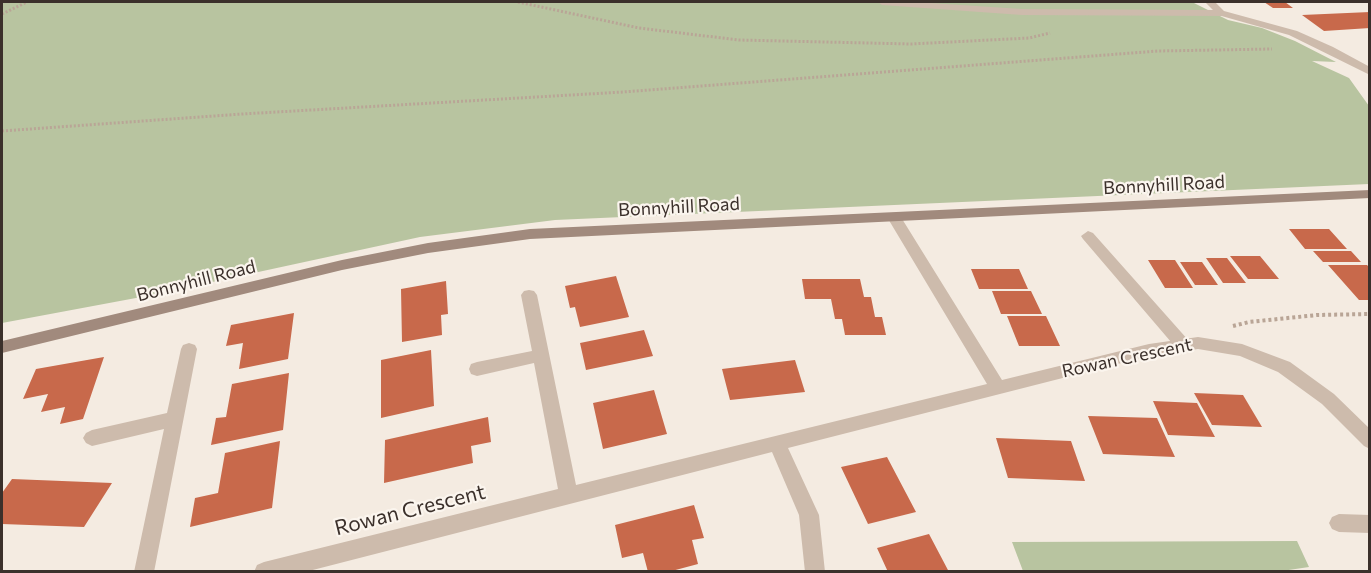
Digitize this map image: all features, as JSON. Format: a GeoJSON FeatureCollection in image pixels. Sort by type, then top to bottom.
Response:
{"type":"FeatureCollection","features":[{"type":"Feature","properties":{"kind":"main road","name":"Bonnyhill Road"},"geometry":{"type":"LineString","coordinates":[[2,347],[342,265],[428,248],[530,234],[1370,194]]}},
{"type":"Feature","properties":{"kind":"street"},"geometry":{"type":"LineString","coordinates":[[882,2],[981,10],[1221,13],[1293,33],[1329,49],[1370,72]]}},
{"type":"Feature","properties":{"kind":"street"},"geometry":{"type":"LineString","coordinates":[[1210,2],[1221,13]]}},
{"type":"Feature","properties":{"kind":"street"},"geometry":{"type":"LineString","coordinates":[[894,217],[998,387]]}},
{"type":"Feature","properties":{"kind":"street"},"geometry":{"type":"LineString","coordinates":[[1088,236],[1183,345]]}},
{"type":"Feature","properties":{"kind":"street"},"geometry":{"type":"LineString","coordinates":[[529,295],[568,495]]}},
{"type":"Feature","properties":{"kind":"street","name":"Rowan Crescent"},"geometry":{"type":"LineString","coordinates":[[264,572],[998,387],[1149,350],[1198,343],[1242,350],[1284,367],[1328,399],[1370,441]]}},
{"type":"Feature","properties":{"kind":"street"},"geometry":{"type":"LineString","coordinates":[[144,572],[189,349]]}},
{"type":"Feature","properties":{"kind":"street"},"geometry":{"type":"LineString","coordinates":[[477,369],[540,355]]}},
{"type":"Feature","properties":{"kind":"street"},"geometry":{"type":"LineString","coordinates":[[92,438],[175,419]]}},
{"type":"Feature","properties":{"kind":"street"},"geometry":{"type":"LineString","coordinates":[[777,443],[809,515],[815,572]]}},
{"type":"Feature","properties":{"kind":"street"},"geometry":{"type":"LineString","coordinates":[[1339,523],[1370,524]]}},
{"type":"Feature","properties":{"kind":"path"},"geometry":{"type":"LineString","coordinates":[[2,14],[27,2]]}},
{"type":"Feature","properties":{"kind":"path"},"geometry":{"type":"LineString","coordinates":[[518,2],[639,28],[697,37],[804,42],[911,44],[1029,38],[1071,28],[1082,19],[1081,13]]}},
{"type":"Feature","properties":{"kind":"path"},"geometry":{"type":"LineString","coordinates":[[2,131],[254,113],[634,92],[1158,51],[1279,48]]}},
{"type":"Feature","properties":{"kind":"path"},"geometry":{"type":"LineString","coordinates":[[1215,346],[1220,335],[1238,324],[1317,315],[1370,314]]}},
{"type":"Feature","properties":{"kind":"green space"},"geometry":{"type":"Polygon","coordinates":[[[2,2],[1192,2],[1228,20],[1262,28],[1295,41],[1336,62],[1312,61],[1349,78],[1369,106],[1369,184],[555,220],[420,237],[152,295],[2,323],[2,2]]]}},
{"type":"Feature","properties":{"kind":"green space"},"geometry":{"type":"Polygon","coordinates":[[[1297,541],[1309,567],[1275,572],[1023,571],[1012,542],[1297,541]]]}},
{"type":"Feature","properties":{"kind":"building"},"geometry":{"type":"Polygon","coordinates":[[[1264,2],[1285,2],[1293,8],[1273,8],[1264,2]]]}},
{"type":"Feature","properties":{"kind":"building"},"geometry":{"type":"Polygon","coordinates":[[[1370,12],[1370,28],[1324,31],[1302,15],[1370,12]]]}},
{"type":"Feature","properties":{"kind":"building"},"geometry":{"type":"Polygon","coordinates":[[[1289,229],[1329,229],[1347,249],[1305,249],[1289,229]]]}},
{"type":"Feature","properties":{"kind":"building"},"geometry":{"type":"Polygon","coordinates":[[[1313,251],[1351,251],[1361,262],[1323,262],[1313,251]]]}},
{"type":"Feature","properties":{"kind":"building"},"geometry":{"type":"Polygon","coordinates":[[[1230,256],[1260,256],[1279,279],[1248,279],[1230,256]]]}},
{"type":"Feature","properties":{"kind":"building"},"geometry":{"type":"Polygon","coordinates":[[[1206,258],[1227,258],[1246,283],[1223,283],[1206,258]]]}},
{"type":"Feature","properties":{"kind":"building"},"geometry":{"type":"Polygon","coordinates":[[[1148,260],[1175,260],[1193,288],[1165,288],[1148,260]]]}},
{"type":"Feature","properties":{"kind":"building"},"geometry":{"type":"Polygon","coordinates":[[[1180,262],[1202,262],[1218,285],[1195,285],[1180,262]]]}},
{"type":"Feature","properties":{"kind":"building"},"geometry":{"type":"Polygon","coordinates":[[[1328,265],[1367,265],[1370,268],[1370,300],[1359,300],[1328,265]]]}},
{"type":"Feature","properties":{"kind":"building"},"geometry":{"type":"Polygon","coordinates":[[[971,269],[1019,269],[1028,289],[979,289],[971,269]]]}},
{"type":"Feature","properties":{"kind":"building"},"geometry":{"type":"Polygon","coordinates":[[[616,276],[629,317],[580,327],[575,307],[570,308],[565,286],[616,276]]]}},
{"type":"Feature","properties":{"kind":"building"},"geometry":{"type":"Polygon","coordinates":[[[802,279],[860,279],[864,297],[871,297],[875,317],[882,317],[886,335],[845,335],[842,319],[835,319],[831,299],[805,299],[802,279]]]}},
{"type":"Feature","properties":{"kind":"building"},"geometry":{"type":"Polygon","coordinates":[[[446,281],[448,314],[441,315],[442,335],[402,342],[401,289],[446,281]]]}},
{"type":"Feature","properties":{"kind":"building"},"geometry":{"type":"Polygon","coordinates":[[[992,291],[1031,291],[1042,314],[1001,314],[992,291]]]}},
{"type":"Feature","properties":{"kind":"building"},"geometry":{"type":"Polygon","coordinates":[[[294,313],[288,359],[239,369],[243,343],[226,346],[231,325],[294,313]]]}},
{"type":"Feature","properties":{"kind":"building"},"geometry":{"type":"Polygon","coordinates":[[[1007,316],[1046,316],[1060,346],[1019,346],[1007,316]]]}},
{"type":"Feature","properties":{"kind":"building"},"geometry":{"type":"Polygon","coordinates":[[[644,330],[653,356],[586,370],[580,343],[644,330]]]}},
{"type":"Feature","properties":{"kind":"building"},"geometry":{"type":"Polygon","coordinates":[[[431,350],[434,406],[381,418],[381,360],[431,350]]]}},
{"type":"Feature","properties":{"kind":"building"},"geometry":{"type":"Polygon","coordinates":[[[104,357],[83,419],[60,424],[65,407],[41,412],[48,394],[23,399],[36,369],[104,357]]]}},
{"type":"Feature","properties":{"kind":"building"},"geometry":{"type":"Polygon","coordinates":[[[795,360],[805,392],[730,400],[722,369],[795,360]]]}},
{"type":"Feature","properties":{"kind":"building"},"geometry":{"type":"Polygon","coordinates":[[[289,373],[283,430],[211,445],[216,418],[226,417],[232,384],[289,373]]]}},
{"type":"Feature","properties":{"kind":"building"},"geometry":{"type":"Polygon","coordinates":[[[654,390],[667,434],[603,449],[593,403],[654,390]]]}},
{"type":"Feature","properties":{"kind":"building"},"geometry":{"type":"Polygon","coordinates":[[[1194,393],[1243,395],[1262,427],[1212,425],[1194,393]]]}},
{"type":"Feature","properties":{"kind":"building"},"geometry":{"type":"Polygon","coordinates":[[[1153,401],[1197,403],[1215,437],[1168,435],[1153,401]]]}},
{"type":"Feature","properties":{"kind":"building"},"geometry":{"type":"Polygon","coordinates":[[[1088,416],[1157,418],[1175,457],[1103,454],[1088,416]]]}},
{"type":"Feature","properties":{"kind":"building"},"geometry":{"type":"Polygon","coordinates":[[[488,417],[491,442],[471,446],[473,463],[384,483],[385,440],[488,417]]]}},
{"type":"Feature","properties":{"kind":"building"},"geometry":{"type":"Polygon","coordinates":[[[996,438],[1071,441],[1085,481],[1008,478],[996,438]]]}},
{"type":"Feature","properties":{"kind":"building"},"geometry":{"type":"Polygon","coordinates":[[[280,441],[272,508],[190,527],[195,498],[218,493],[225,453],[280,441]]]}},
{"type":"Feature","properties":{"kind":"building"},"geometry":{"type":"Polygon","coordinates":[[[887,457],[916,512],[868,524],[841,467],[887,457]]]}},
{"type":"Feature","properties":{"kind":"building"},"geometry":{"type":"Polygon","coordinates":[[[12,479],[112,483],[84,527],[2,524],[2,493],[12,479]]]}},
{"type":"Feature","properties":{"kind":"building"},"geometry":{"type":"Polygon","coordinates":[[[694,505],[704,538],[692,540],[698,564],[668,572],[648,572],[643,553],[622,558],[615,525],[694,505]]]}},
{"type":"Feature","properties":{"kind":"building"},"geometry":{"type":"Polygon","coordinates":[[[929,534],[949,572],[888,572],[877,548],[929,534]]]}}]}
